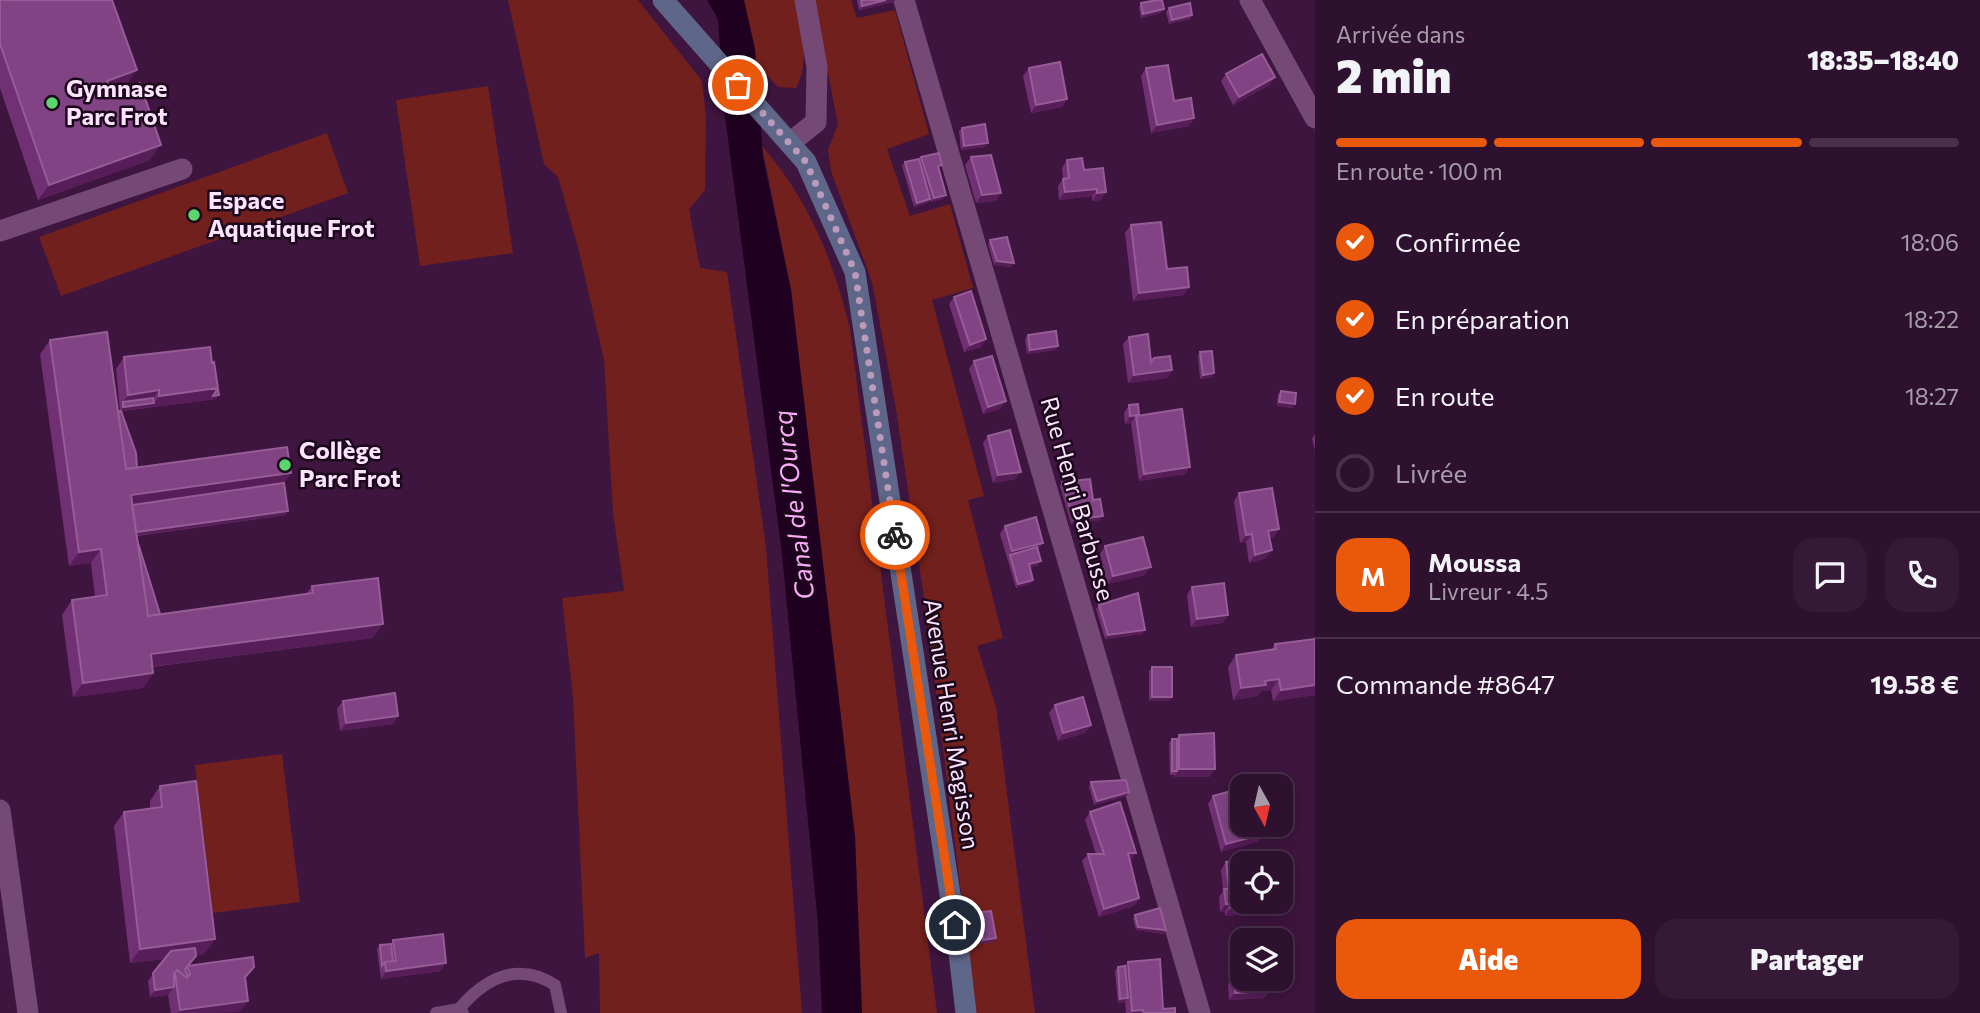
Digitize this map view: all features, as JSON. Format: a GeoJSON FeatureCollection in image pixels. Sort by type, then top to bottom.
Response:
{"type":"FeatureCollection","features":[{"type":"Feature","properties":{"kind":"main road","name":"Avenue Henri Magisson"},"geometry":{"type":"LineString","coordinates":[[663,0],[806,162],[855,272],[960,953],[966,1013]]}},
{"type":"Feature","properties":{"kind":"street"},"geometry":{"type":"LineString","coordinates":[[790,143],[817,122],[817,67],[805,0]]}},
{"type":"Feature","properties":{"kind":"street","name":"Rue Henri Barbusse"},"geometry":{"type":"LineString","coordinates":[[904,0],[1200,1013]]}},
{"type":"Feature","properties":{"kind":"street"},"geometry":{"type":"LineString","coordinates":[[1250,0],[1315,118]]}},
{"type":"Feature","properties":{"kind":"street"},"geometry":{"type":"LineString","coordinates":[[0,232],[182,169]]}},
{"type":"Feature","properties":{"kind":"street"},"geometry":{"type":"LineString","coordinates":[[0,810],[28,1013]]}},
{"type":"Feature","properties":{"kind":"lane"},"geometry":{"type":"LineString","coordinates":[[436,1013],[461,1011],[474,992],[492,979],[517,974],[542,977],[555,985],[561,1013]]}},
{"type":"Feature","properties":{"kind":"shaded area"},"geometry":{"type":"Polygon","coordinates":[[[508,0],[638,0],[702,81],[706,116],[705,190],[689,209],[700,268],[727,272],[766,547],[802,1013],[600,1013],[599,953],[585,958],[573,697],[562,598],[624,591],[613,512],[604,360],[579,251],[558,177],[544,164],[508,0]]]}},
{"type":"Feature","properties":{"kind":"shaded area"},"geometry":{"type":"Polygon","coordinates":[[[744,0],[796,0],[804,56],[801,77],[796,88],[778,87],[756,64],[744,0]]]}},
{"type":"Feature","properties":{"kind":"shaded area"},"geometry":{"type":"Polygon","coordinates":[[[814,0],[851,0],[857,18],[895,10],[929,134],[887,149],[910,216],[950,204],[973,288],[932,300],[984,496],[968,500],[1003,638],[977,646],[996,707],[1035,1013],[976,1013],[926,611],[896,409],[872,282],[831,171],[828,149],[838,125],[814,0]]]}},
{"type":"Feature","properties":{"kind":"shaded area"},"geometry":{"type":"Polygon","coordinates":[[[488,86],[513,253],[420,266],[396,100],[488,86]]]}},
{"type":"Feature","properties":{"kind":"shaded area","name":"Espace Aquatique Frot"},"geometry":{"type":"Polygon","coordinates":[[[327,133],[348,193],[61,296],[39,237],[327,133]]]}},
{"type":"Feature","properties":{"kind":"shaded area"},"geometry":{"type":"Polygon","coordinates":[[[762,146],[794,188],[818,232],[836,279],[850,329],[937,1013],[862,1013],[855,837],[791,290],[762,146]]]}},
{"type":"Feature","properties":{"kind":"shaded area"},"geometry":{"type":"Polygon","coordinates":[[[282,754],[300,902],[213,913],[195,765],[282,754]]]}},
{"type":"Feature","properties":{"kind":"water","name":"Canal de l'Ourcq"},"geometry":{"type":"Polygon","coordinates":[[[707,0],[744,0],[755,49],[763,157],[791,290],[855,837],[862,1013],[822,1013],[818,924],[782,554],[725,116],[718,19],[707,0]]]}},
{"type":"Feature","properties":{"kind":"building","name":"Gymnase Parc Frot"},"geometry":{"type":"Polygon","coordinates":[[[0,0],[112,0],[137,70],[107,81],[112,93],[140,83],[161,145],[49,185],[0,44],[0,0]]]}},
{"type":"Feature","properties":{"kind":"building"},"geometry":{"type":"Polygon","coordinates":[[[861,0],[886,0],[862,6],[861,0]]]}},
{"type":"Feature","properties":{"kind":"building"},"geometry":{"type":"Polygon","coordinates":[[[1162,0],[1164,9],[1143,14],[1141,3],[1162,0]]]}},
{"type":"Feature","properties":{"kind":"building"},"geometry":{"type":"Polygon","coordinates":[[[1190,3],[1192,15],[1172,20],[1169,8],[1190,3]]]}},
{"type":"Feature","properties":{"kind":"building"},"geometry":{"type":"Polygon","coordinates":[[[1262,54],[1275,77],[1239,97],[1226,74],[1262,54]]]}},
{"type":"Feature","properties":{"kind":"building"},"geometry":{"type":"Polygon","coordinates":[[[1060,62],[1067,99],[1036,105],[1029,68],[1060,62]]]}},
{"type":"Feature","properties":{"kind":"building"},"geometry":{"type":"Polygon","coordinates":[[[1168,65],[1174,101],[1191,98],[1194,118],[1157,125],[1146,68],[1168,65]]]}},
{"type":"Feature","properties":{"kind":"building"},"geometry":{"type":"Polygon","coordinates":[[[985,124],[988,143],[964,146],[962,128],[985,124]]]}},
{"type":"Feature","properties":{"kind":"building"},"geometry":{"type":"Polygon","coordinates":[[[939,153],[942,165],[938,166],[946,195],[934,198],[921,157],[939,153]]]}},
{"type":"Feature","properties":{"kind":"building"},"geometry":{"type":"Polygon","coordinates":[[[991,155],[1001,193],[982,195],[971,157],[991,155]]]}},
{"type":"Feature","properties":{"kind":"building"},"geometry":{"type":"Polygon","coordinates":[[[1082,158],[1084,170],[1103,168],[1106,192],[1097,193],[1097,189],[1065,192],[1063,179],[1069,178],[1067,160],[1082,158]]]}},
{"type":"Feature","properties":{"kind":"building"},"geometry":{"type":"Polygon","coordinates":[[[919,159],[930,199],[917,203],[905,162],[919,159]]]}},
{"type":"Feature","properties":{"kind":"building"},"geometry":{"type":"Polygon","coordinates":[[[1161,222],[1167,269],[1187,267],[1189,287],[1139,293],[1131,225],[1161,222]]]}},
{"type":"Feature","properties":{"kind":"building"},"geometry":{"type":"Polygon","coordinates":[[[1007,237],[1014,263],[997,261],[990,240],[1007,237]]]}},
{"type":"Feature","properties":{"kind":"building"},"geometry":{"type":"Polygon","coordinates":[[[971,291],[986,339],[970,345],[954,297],[971,291]]]}},
{"type":"Feature","properties":{"kind":"building"},"geometry":{"type":"Polygon","coordinates":[[[1056,331],[1058,346],[1030,350],[1028,335],[1056,331]]]}},
{"type":"Feature","properties":{"kind":"building"},"geometry":{"type":"Polygon","coordinates":[[[107,332],[126,469],[287,447],[291,473],[131,495],[148,616],[313,593],[312,586],[378,578],[383,624],[151,654],[153,673],[83,683],[72,600],[107,595],[101,549],[79,552],[50,340],[107,332]]]}},
{"type":"Feature","properties":{"kind":"building"},"geometry":{"type":"Polygon","coordinates":[[[1148,334],[1151,362],[1154,358],[1170,356],[1172,370],[1134,375],[1129,337],[1148,334]]]}},
{"type":"Feature","properties":{"kind":"building"},"geometry":{"type":"Polygon","coordinates":[[[210,347],[218,388],[159,396],[159,390],[128,395],[124,357],[210,347]]]}},
{"type":"Feature","properties":{"kind":"building"},"geometry":{"type":"Polygon","coordinates":[[[1212,351],[1214,373],[1203,375],[1200,352],[1212,351]]]}},
{"type":"Feature","properties":{"kind":"building"},"geometry":{"type":"Polygon","coordinates":[[[992,356],[1006,401],[988,407],[974,361],[992,356]]]}},
{"type":"Feature","properties":{"kind":"building"},"geometry":{"type":"Polygon","coordinates":[[[1281,391],[1296,393],[1295,404],[1279,402],[1281,391]]]}},
{"type":"Feature","properties":{"kind":"building"},"geometry":{"type":"Polygon","coordinates":[[[153,398],[154,403],[123,407],[123,402],[153,398]]]}},
{"type":"Feature","properties":{"kind":"building"},"geometry":{"type":"Polygon","coordinates":[[[1138,404],[1139,415],[1130,416],[1129,405],[1138,404]]]}},
{"type":"Feature","properties":{"kind":"building"},"geometry":{"type":"Polygon","coordinates":[[[1182,409],[1190,467],[1144,474],[1136,416],[1182,409]]]}},
{"type":"Feature","properties":{"kind":"building"},"geometry":{"type":"Polygon","coordinates":[[[118,411],[121,411],[136,453],[137,468],[126,469],[118,411]]]}},
{"type":"Feature","properties":{"kind":"building"},"geometry":{"type":"Polygon","coordinates":[[[1010,430],[1021,472],[998,475],[988,436],[1010,430]]]}},
{"type":"Feature","properties":{"kind":"building"},"geometry":{"type":"Polygon","coordinates":[[[1090,479],[1093,500],[1100,499],[1103,516],[1074,520],[1062,482],[1090,479]]]}},
{"type":"Feature","properties":{"kind":"building"},"geometry":{"type":"Polygon","coordinates":[[[284,483],[288,511],[136,532],[132,505],[284,483]]]}},
{"type":"Feature","properties":{"kind":"building"},"geometry":{"type":"Polygon","coordinates":[[[1272,488],[1279,529],[1268,531],[1272,550],[1255,555],[1252,534],[1246,535],[1239,493],[1272,488]]]}},
{"type":"Feature","properties":{"kind":"building"},"geometry":{"type":"Polygon","coordinates":[[[1036,517],[1043,543],[1012,551],[1005,526],[1036,517]]]}},
{"type":"Feature","properties":{"kind":"building"},"geometry":{"type":"Polygon","coordinates":[[[1143,537],[1151,567],[1113,576],[1105,546],[1143,537]]]}},
{"type":"Feature","properties":{"kind":"building"},"geometry":{"type":"Polygon","coordinates":[[[138,543],[160,614],[148,616],[138,543]]]}},
{"type":"Feature","properties":{"kind":"building"},"geometry":{"type":"Polygon","coordinates":[[[1037,547],[1041,561],[1029,564],[1033,580],[1018,584],[1010,555],[1037,547]]]}},
{"type":"Feature","properties":{"kind":"building"},"geometry":{"type":"Polygon","coordinates":[[[1224,583],[1228,615],[1197,619],[1192,587],[1224,583]]]}},
{"type":"Feature","properties":{"kind":"building"},"geometry":{"type":"Polygon","coordinates":[[[1138,593],[1145,630],[1108,635],[1099,605],[1138,593]]]}},
{"type":"Feature","properties":{"kind":"building"},"geometry":{"type":"Polygon","coordinates":[[[1315,639],[1315,685],[1281,690],[1279,679],[1265,681],[1266,685],[1241,688],[1236,655],[1276,649],[1275,644],[1315,639]]]}},
{"type":"Feature","properties":{"kind":"building"},"geometry":{"type":"Polygon","coordinates":[[[1152,667],[1172,667],[1172,697],[1152,697],[1152,667]]]}},
{"type":"Feature","properties":{"kind":"building"},"geometry":{"type":"Polygon","coordinates":[[[395,693],[398,716],[346,723],[343,701],[395,693]]]}},
{"type":"Feature","properties":{"kind":"building"},"geometry":{"type":"Polygon","coordinates":[[[1083,697],[1091,725],[1063,733],[1055,705],[1083,697]]]}},
{"type":"Feature","properties":{"kind":"building"},"geometry":{"type":"Polygon","coordinates":[[[1214,733],[1215,769],[1179,769],[1179,735],[1214,733]]]}},
{"type":"Feature","properties":{"kind":"building"},"geometry":{"type":"Polygon","coordinates":[[[1172,739],[1177,739],[1177,771],[1172,771],[1172,739]]]}},
{"type":"Feature","properties":{"kind":"building"},"geometry":{"type":"Polygon","coordinates":[[[1126,780],[1129,792],[1097,801],[1091,782],[1126,780]]]}},
{"type":"Feature","properties":{"kind":"building"},"geometry":{"type":"Polygon","coordinates":[[[196,781],[215,939],[140,949],[124,812],[162,807],[160,786],[196,781]]]}},
{"type":"Feature","properties":{"kind":"building"},"geometry":{"type":"Polygon","coordinates":[[[1230,791],[1230,837],[1253,837],[1226,844],[1213,796],[1230,791]]]}},
{"type":"Feature","properties":{"kind":"building"},"geometry":{"type":"Polygon","coordinates":[[[1120,802],[1136,853],[1128,853],[1139,898],[1104,909],[1088,854],[1104,854],[1090,812],[1120,802]]]}},
{"type":"Feature","properties":{"kind":"building"},"geometry":{"type":"Polygon","coordinates":[[[1226,862],[1230,862],[1230,904],[1226,904],[1224,889],[1229,889],[1226,862]]]}},
{"type":"Feature","properties":{"kind":"building"},"geometry":{"type":"Polygon","coordinates":[[[1160,908],[1166,930],[1138,927],[1135,915],[1160,908]]]}},
{"type":"Feature","properties":{"kind":"building"},"geometry":{"type":"Polygon","coordinates":[[[991,911],[996,938],[983,940],[981,912],[991,911]]]}},
{"type":"Feature","properties":{"kind":"building"},"geometry":{"type":"Polygon","coordinates":[[[443,934],[446,963],[386,971],[385,962],[396,961],[393,940],[443,934]]]}},
{"type":"Feature","properties":{"kind":"building"},"geometry":{"type":"Polygon","coordinates":[[[391,944],[393,961],[385,962],[382,966],[380,945],[391,944]]]}},
{"type":"Feature","properties":{"kind":"building"},"geometry":{"type":"Polygon","coordinates":[[[195,948],[196,956],[185,969],[188,977],[177,970],[174,974],[174,987],[155,990],[153,973],[171,951],[195,948]]]}},
{"type":"Feature","properties":{"kind":"building"},"geometry":{"type":"Polygon","coordinates":[[[253,957],[254,967],[245,977],[248,1001],[180,1010],[175,973],[177,970],[187,978],[190,974],[187,966],[253,957]]]}},
{"type":"Feature","properties":{"kind":"building"},"geometry":{"type":"Polygon","coordinates":[[[1160,959],[1163,1009],[1175,1008],[1175,1013],[1132,1011],[1128,962],[1160,959]]]}},
{"type":"Feature","properties":{"kind":"building"},"geometry":{"type":"Polygon","coordinates":[[[1125,966],[1128,998],[1120,999],[1118,967],[1125,966]]]}},
{"type":"Feature","properties":{"kind":"building"},"geometry":{"type":"Polygon","coordinates":[[[1235,991],[1270,991],[1235,993],[1235,991]]]}},
{"type":"Feature","properties":{"kind":"way so far"},"geometry":{"type":"LineString","coordinates":[[738,85],[806,162],[855,272],[895,535]]}},
{"type":"Feature","properties":{"kind":"place","name":"Gymnase Parc Frot"},"geometry":{"type":"Point","coordinates":[52,103]}},
{"type":"Feature","properties":{"kind":"place","name":"Espace Aquatique Frot"},"geometry":{"type":"Point","coordinates":[194,215]}},
{"type":"Feature","properties":{"kind":"place","name":"Collège Parc Frot"},"geometry":{"type":"Point","coordinates":[285,465]}},
{"type":"Feature","properties":{"kind":"route"},"geometry":{"type":"LineString","coordinates":[[895,535],[955,925]]}}]}
